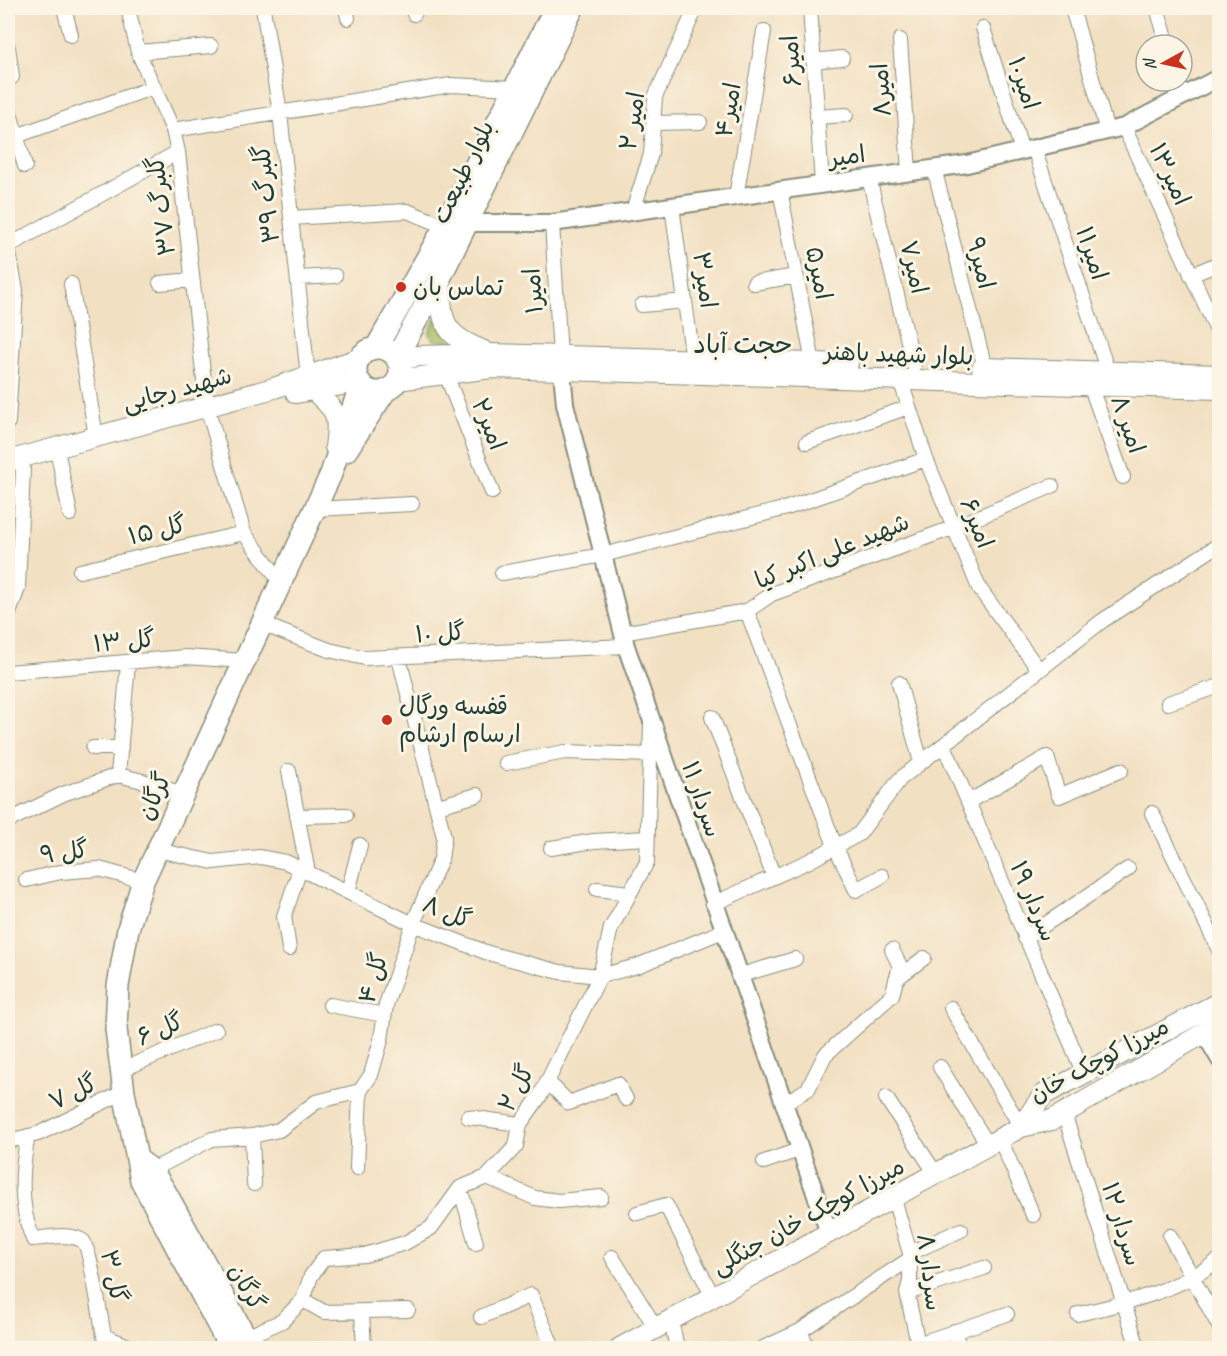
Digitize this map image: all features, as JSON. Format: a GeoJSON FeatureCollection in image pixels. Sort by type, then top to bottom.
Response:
{"type":"FeatureCollection","features":[{"type":"Feature","properties":{"kind":"main road","name":"بلوار طبیعت"},"geometry":{"type":"LineString","coordinates":[[376,348],[446,226],[555,8]]}},
{"type":"Feature","properties":{"kind":"main road","name":"بلوار طبیعت"},"geometry":{"type":"LineString","coordinates":[[331,474],[394,372],[573,8]]}},
{"type":"Feature","properties":{"kind":"main road"},"geometry":{"type":"LineString","coordinates":[[440,278],[443,321],[462,343],[492,354]]}},
{"type":"Feature","properties":{"kind":"main road"},"geometry":{"type":"LineString","coordinates":[[331,474],[360,382],[356,367],[358,360],[363,353],[376,348],[384,348],[394,372],[371,391],[360,382]]}},
{"type":"Feature","properties":{"kind":"main road","name":"بلوار شهید باهنر"},"geometry":{"type":"LineString","coordinates":[[394,372],[417,356],[492,354],[561,363],[907,373],[1090,385],[1218,389]]}},
{"type":"Feature","properties":{"kind":"main road","name":"شهید رجایی"},"geometry":{"type":"LineString","coordinates":[[13,467],[59,459],[208,412],[310,383],[358,360]]}},
{"type":"Feature","properties":{"kind":"main road","name":"بلوار شهید باهنر"},"geometry":{"type":"LineString","coordinates":[[394,372],[445,372],[561,363],[693,360],[813,363],[907,373],[985,368],[1108,372],[1218,389]]}},
{"type":"Feature","properties":{"kind":"main road","name":"شهید رجایی"},"geometry":{"type":"LineString","coordinates":[[310,383],[360,382]]}},
{"type":"Feature","properties":{"kind":"main road"},"geometry":{"type":"LineString","coordinates":[[310,383],[338,417],[331,474]]}},
{"type":"Feature","properties":{"kind":"main road","name":"شهید رجایی"},"geometry":{"type":"LineString","coordinates":[[13,467],[96,437],[208,412]]}},
{"type":"Feature","properties":{"kind":"main road","name":"گرگان"},"geometry":{"type":"LineString","coordinates":[[237,1346],[146,1165],[124,1092],[116,1029],[118,986],[128,929],[143,881],[331,474]]}},
{"type":"Feature","properties":{"kind":"main road","name":"میرزا کوچک خان"},"geometry":{"type":"LineString","coordinates":[[1021,1127],[1043,1095],[1220,1002]]}},
{"type":"Feature","properties":{"kind":"main road","name":"میرزا کوچک خان"},"geometry":{"type":"LineString","coordinates":[[1021,1127],[1052,1120],[1212,1029]]}},
{"type":"Feature","properties":{"kind":"main road"},"geometry":{"type":"LineString","coordinates":[[1138,1045],[1151,1063]]}},
{"type":"Feature","properties":{"kind":"main road","name":"میرزا کوچک خان جنگلی"},"geometry":{"type":"LineString","coordinates":[[620,1348],[1021,1127]]}},
{"type":"Feature","properties":{"kind":"street"},"geometry":{"type":"LineString","coordinates":[[64,8],[71,36]]}},
{"type":"Feature","properties":{"kind":"street","name":"گلبرگ ۳۷"},"geometry":{"type":"LineString","coordinates":[[133,8],[138,52],[173,130],[178,152],[208,412],[244,534]]}},
{"type":"Feature","properties":{"kind":"street","name":"گلبرگ ۳۹"},"geometry":{"type":"LineString","coordinates":[[263,8],[280,113],[310,383]]}},
{"type":"Feature","properties":{"kind":"street","name":"امیر ۲"},"geometry":{"type":"LineString","coordinates":[[633,212],[651,154],[655,97],[696,8]]}},
{"type":"Feature","properties":{"kind":"street","name":"امیر۶"},"geometry":{"type":"LineString","coordinates":[[810,8],[822,184]]}},
{"type":"Feature","properties":{"kind":"street","name":"امیر۱۳"},"geometry":{"type":"LineString","coordinates":[[1072,8],[1116,129],[1220,337]]}},
{"type":"Feature","properties":{"kind":"street"},"geometry":{"type":"LineString","coordinates":[[1157,8],[1164,33]]}},
{"type":"Feature","properties":{"kind":"street","name":"امیر۱۰"},"geometry":{"type":"LineString","coordinates":[[983,28],[1028,149]]}},
{"type":"Feature","properties":{"kind":"street","name":"امیر۴"},"geometry":{"type":"LineString","coordinates":[[736,197],[764,31]]}},
{"type":"Feature","properties":{"kind":"street","name":"امیر۸"},"geometry":{"type":"LineString","coordinates":[[900,40],[909,172]]}},
{"type":"Feature","properties":{"kind":"street"},"geometry":{"type":"LineString","coordinates":[[138,52],[211,46]]}},
{"type":"Feature","properties":{"kind":"street"},"geometry":{"type":"LineString","coordinates":[[8,47],[12,77]]}},
{"type":"Feature","properties":{"kind":"street"},"geometry":{"type":"LineString","coordinates":[[813,60],[842,58]]}},
{"type":"Feature","properties":{"kind":"street","name":"امیر"},"geometry":{"type":"LineString","coordinates":[[1194,85],[1219,79]]}},
{"type":"Feature","properties":{"kind":"street"},"geometry":{"type":"LineString","coordinates":[[173,130],[451,85],[515,88]]}},
{"type":"Feature","properties":{"kind":"street"},"geometry":{"type":"LineString","coordinates":[[12,138],[154,87]]}},
{"type":"Feature","properties":{"kind":"street","name":"امیر"},"geometry":{"type":"LineString","coordinates":[[467,223],[552,223],[934,168],[1116,129],[1174,93]]}},
{"type":"Feature","properties":{"kind":"street"},"geometry":{"type":"LineString","coordinates":[[8,106],[12,138],[25,166]]}},
{"type":"Feature","properties":{"kind":"street"},"geometry":{"type":"LineString","coordinates":[[817,117],[846,115]]}},
{"type":"Feature","properties":{"kind":"street"},"geometry":{"type":"LineString","coordinates":[[653,123],[700,122]]}},
{"type":"Feature","properties":{"kind":"street","name":"امیر۱۱"},"geometry":{"type":"LineString","coordinates":[[1028,149],[1108,372]]}},
{"type":"Feature","properties":{"kind":"street"},"geometry":{"type":"LineString","coordinates":[[8,422],[9,363],[16,290],[8,247],[178,152]]}},
{"type":"Feature","properties":{"kind":"street","name":"امیر۹"},"geometry":{"type":"LineString","coordinates":[[934,168],[985,368]]}},
{"type":"Feature","properties":{"kind":"street","name":"امیر۷"},"geometry":{"type":"LineString","coordinates":[[869,178],[907,373]]}},
{"type":"Feature","properties":{"kind":"street","name":"امیر۵"},"geometry":{"type":"LineString","coordinates":[[780,190],[813,363]]}},
{"type":"Feature","properties":{"kind":"street","name":"امیر۳"},"geometry":{"type":"LineString","coordinates":[[672,206],[693,360]]}},
{"type":"Feature","properties":{"kind":"street"},"geometry":{"type":"LineString","coordinates":[[291,218],[407,211],[446,226]]}},
{"type":"Feature","properties":{"kind":"street","name":"امیر۱"},"geometry":{"type":"LineString","coordinates":[[552,223],[561,363]]}},
{"type":"Feature","properties":{"kind":"street"},"geometry":{"type":"LineString","coordinates":[[1191,275],[1220,263]]}},
{"type":"Feature","properties":{"kind":"street"},"geometry":{"type":"LineString","coordinates":[[298,278],[335,276]]}},
{"type":"Feature","properties":{"kind":"street"},"geometry":{"type":"LineString","coordinates":[[753,283],[796,276]]}},
{"type":"Feature","properties":{"kind":"street"},"geometry":{"type":"LineString","coordinates":[[160,283],[192,280]]}},
{"type":"Feature","properties":{"kind":"street"},"geometry":{"type":"LineString","coordinates":[[71,284],[96,437]]}},
{"type":"Feature","properties":{"kind":"street"},"geometry":{"type":"LineString","coordinates":[[642,305],[685,301]]}},
{"type":"Feature","properties":{"kind":"street","name":"سردار ۱۱"},"geometry":{"type":"LineString","coordinates":[[561,363],[566,404],[624,640],[713,904],[829,1233]]}},
{"type":"Feature","properties":{"kind":"street","name":"امیر۲"},"geometry":{"type":"LineString","coordinates":[[445,372],[492,492]]}},
{"type":"Feature","properties":{"kind":"street","name":"امیر۶"},"geometry":{"type":"LineString","coordinates":[[907,373],[909,407],[926,459],[979,588],[1039,670]]}},
{"type":"Feature","properties":{"kind":"street","name":"امیر ۸"},"geometry":{"type":"LineString","coordinates":[[1090,385],[1123,477]]}},
{"type":"Feature","properties":{"kind":"street"},"geometry":{"type":"LineString","coordinates":[[807,442],[909,407]]}},
{"type":"Feature","properties":{"kind":"street"},"geometry":{"type":"LineString","coordinates":[[59,459],[70,514]]}},
{"type":"Feature","properties":{"kind":"street"},"geometry":{"type":"LineString","coordinates":[[502,573],[603,555],[787,508],[926,459]]}},
{"type":"Feature","properties":{"kind":"street"},"geometry":{"type":"LineString","coordinates":[[8,616],[11,599],[18,588],[13,467]]}},
{"type":"Feature","properties":{"kind":"street","name":"شهید علی اکبر کیا"},"geometry":{"type":"LineString","coordinates":[[624,640],[747,611],[772,594],[955,527],[1052,486]]}},
{"type":"Feature","properties":{"kind":"street"},"geometry":{"type":"LineString","coordinates":[[315,510],[412,504]]}},
{"type":"Feature","properties":{"kind":"street"},"geometry":{"type":"LineString","coordinates":[[244,534],[281,582]]}},
{"type":"Feature","properties":{"kind":"street","name":"گل ۱۵"},"geometry":{"type":"LineString","coordinates":[[81,571],[244,534]]}},
{"type":"Feature","properties":{"kind":"street"},"geometry":{"type":"LineString","coordinates":[[713,904],[774,877],[859,834],[900,779],[921,762],[1102,621],[1220,544]]}},
{"type":"Feature","properties":{"kind":"street"},"geometry":{"type":"LineString","coordinates":[[747,611],[835,846],[856,890],[882,876]]}},
{"type":"Feature","properties":{"kind":"street","name":"گل ۱۰"},"geometry":{"type":"LineString","coordinates":[[262,624],[329,650],[366,658],[399,658],[624,640]]}},
{"type":"Feature","properties":{"kind":"street","name":"گل ۱۳"},"geometry":{"type":"LineString","coordinates":[[8,672],[128,664],[185,657],[245,661]]}},
{"type":"Feature","properties":{"kind":"street","name":"گل ۴"},"geometry":{"type":"LineString","coordinates":[[360,1091],[371,1075],[381,1040],[384,1015],[413,924],[441,859],[444,837],[399,658]]}},
{"type":"Feature","properties":{"kind":"street"},"geometry":{"type":"LineString","coordinates":[[118,776],[128,664]]}},
{"type":"Feature","properties":{"kind":"street"},"geometry":{"type":"LineString","coordinates":[[899,683],[921,762]]}},
{"type":"Feature","properties":{"kind":"street"},"geometry":{"type":"LineString","coordinates":[[1168,703],[1220,686]]}},
{"type":"Feature","properties":{"kind":"street"},"geometry":{"type":"LineString","coordinates":[[712,717],[774,877]]}},
{"type":"Feature","properties":{"kind":"street","name":"گل ۲"},"geometry":{"type":"LineString","coordinates":[[460,1188],[488,1178],[516,1146],[520,1124],[547,1081],[600,976],[611,928],[647,862],[651,722]]}},
{"type":"Feature","properties":{"kind":"street","name":"سردار ۱۹"},"geometry":{"type":"LineString","coordinates":[[944,745],[1084,1074]]}},
{"type":"Feature","properties":{"kind":"street"},"geometry":{"type":"LineString","coordinates":[[93,748],[121,748]]}},
{"type":"Feature","properties":{"kind":"street"},"geometry":{"type":"LineString","coordinates":[[506,763],[565,752],[650,755]]}},
{"type":"Feature","properties":{"kind":"street"},"geometry":{"type":"LineString","coordinates":[[968,802],[1047,757],[1059,796],[1121,770]]}},
{"type":"Feature","properties":{"kind":"street"},"geometry":{"type":"LineString","coordinates":[[289,771],[304,871],[284,916],[289,949]]}},
{"type":"Feature","properties":{"kind":"street"},"geometry":{"type":"LineString","coordinates":[[8,821],[63,794],[118,776],[155,784],[183,795]]}},
{"type":"Feature","properties":{"kind":"street"},"geometry":{"type":"LineString","coordinates":[[438,806],[477,795]]}},
{"type":"Feature","properties":{"kind":"street"},"geometry":{"type":"LineString","coordinates":[[1152,813],[1220,951]]}},
{"type":"Feature","properties":{"kind":"street"},"geometry":{"type":"LineString","coordinates":[[297,816],[346,815]]}},
{"type":"Feature","properties":{"kind":"street"},"geometry":{"type":"LineString","coordinates":[[551,848],[594,841],[647,838]]}},
{"type":"Feature","properties":{"kind":"street"},"geometry":{"type":"LineString","coordinates":[[348,892],[360,845]]}},
{"type":"Feature","properties":{"kind":"street","name":"گل ۸"},"geometry":{"type":"LineString","coordinates":[[157,850],[213,862],[260,857],[286,862],[413,924],[524,964],[560,972],[600,976],[637,966],[723,931]]}},
{"type":"Feature","properties":{"kind":"street"},"geometry":{"type":"LineString","coordinates":[[1025,938],[1128,868]]}},
{"type":"Feature","properties":{"kind":"street","name":"گل ۹"},"geometry":{"type":"LineString","coordinates":[[26,880],[61,872],[99,869],[143,881]]}},
{"type":"Feature","properties":{"kind":"street"},"geometry":{"type":"LineString","coordinates":[[597,889],[629,893]]}},
{"type":"Feature","properties":{"kind":"street"},"geometry":{"type":"LineString","coordinates":[[783,1104],[808,1089],[825,1055],[892,995],[900,966],[892,950]]}},
{"type":"Feature","properties":{"kind":"street"},"geometry":{"type":"LineString","coordinates":[[896,979],[924,958]]}},
{"type":"Feature","properties":{"kind":"street"},"geometry":{"type":"LineString","coordinates":[[738,976],[795,959]]}},
{"type":"Feature","properties":{"kind":"street"},"geometry":{"type":"LineString","coordinates":[[330,1005],[384,1015]]}},
{"type":"Feature","properties":{"kind":"street"},"geometry":{"type":"LineString","coordinates":[[951,1008],[1021,1127]]}},
{"type":"Feature","properties":{"kind":"street"},"geometry":{"type":"LineString","coordinates":[[1212,1029],[1220,1060]]}},
{"type":"Feature","properties":{"kind":"street","name":"گل ۶"},"geometry":{"type":"LineString","coordinates":[[121,1070],[216,1030]]}},
{"type":"Feature","properties":{"kind":"street"},"geometry":{"type":"LineString","coordinates":[[940,1067],[994,1142],[1033,1215]]}},
{"type":"Feature","properties":{"kind":"street"},"geometry":{"type":"LineString","coordinates":[[547,1081],[569,1103],[618,1084],[626,1099]]}},
{"type":"Feature","properties":{"kind":"street"},"geometry":{"type":"LineString","coordinates":[[146,1165],[212,1139],[252,1136],[279,1130],[316,1102],[360,1091],[357,1168]]}},
{"type":"Feature","properties":{"kind":"street","name":"گل ۷"},"geometry":{"type":"LineString","coordinates":[[8,1141],[38,1134],[124,1092]]}},
{"type":"Feature","properties":{"kind":"street"},"geometry":{"type":"LineString","coordinates":[[886,1098],[936,1174]]}},
{"type":"Feature","properties":{"kind":"street","name":"سردار ۱۲"},"geometry":{"type":"LineString","coordinates":[[1064,1113],[1138,1348]]}},
{"type":"Feature","properties":{"kind":"street"},"geometry":{"type":"LineString","coordinates":[[468,1118],[520,1124]]}},
{"type":"Feature","properties":{"kind":"street","name":"گل ۳"},"geometry":{"type":"LineString","coordinates":[[28,1136],[23,1161],[24,1220],[33,1239],[70,1236],[84,1242],[90,1251],[94,1294],[104,1336],[133,1348]]}},
{"type":"Feature","properties":{"kind":"street"},"geometry":{"type":"LineString","coordinates":[[252,1136],[254,1184]]}},
{"type":"Feature","properties":{"kind":"street"},"geometry":{"type":"LineString","coordinates":[[764,1162],[800,1150]]}},
{"type":"Feature","properties":{"kind":"street"},"geometry":{"type":"LineString","coordinates":[[488,1178],[535,1198],[559,1201],[601,1197]]}},
{"type":"Feature","properties":{"kind":"street"},"geometry":{"type":"LineString","coordinates":[[237,1346],[282,1320],[303,1300],[311,1276],[324,1258],[365,1255],[405,1243],[431,1228],[460,1188]]}},
{"type":"Feature","properties":{"kind":"street"},"geometry":{"type":"LineString","coordinates":[[460,1188],[476,1243]]}},
{"type":"Feature","properties":{"kind":"street","name":"سردار ۸"},"geometry":{"type":"LineString","coordinates":[[894,1199],[910,1256],[907,1293],[915,1346]]}},
{"type":"Feature","properties":{"kind":"street"},"geometry":{"type":"LineString","coordinates":[[637,1213],[666,1205],[713,1297]]}},
{"type":"Feature","properties":{"kind":"street"},"geometry":{"type":"LineString","coordinates":[[763,1348],[801,1331],[910,1256],[961,1230]]}},
{"type":"Feature","properties":{"kind":"street"},"geometry":{"type":"LineString","coordinates":[[1170,1236],[1220,1328]]}},
{"type":"Feature","properties":{"kind":"street"},"geometry":{"type":"LineString","coordinates":[[612,1257],[664,1324],[677,1348]]}},
{"type":"Feature","properties":{"kind":"street"},"geometry":{"type":"LineString","coordinates":[[1078,1314],[1123,1304],[1191,1277],[1220,1259]]}},
{"type":"Feature","properties":{"kind":"street"},"geometry":{"type":"LineString","coordinates":[[907,1293],[984,1268]]}},
{"type":"Feature","properties":{"kind":"street"},"geometry":{"type":"LineString","coordinates":[[481,1317],[531,1295],[553,1348]]}},
{"type":"Feature","properties":{"kind":"street"},"geometry":{"type":"LineString","coordinates":[[303,1300],[324,1312],[362,1313],[408,1310]]}},
{"type":"Feature","properties":{"kind":"street"},"geometry":{"type":"LineString","coordinates":[[362,1313],[364,1348]]}},
{"type":"Feature","properties":{"kind":"street"},"geometry":{"type":"LineString","coordinates":[[915,1346],[1007,1314]]}},
{"type":"Feature","properties":{"kind":"street"},"geometry":{"type":"LineString","coordinates":[[801,1331],[808,1348]]}},
{"type":"Feature","properties":{"kind":"street"},"geometry":{"type":"LineString","coordinates":[[954,1331],[960,1348]]}},
{"type":"Feature","properties":{"kind":"green space"},"geometry":{"type":"Polygon","coordinates":[[[435,318],[452,342],[434,340],[429,334],[435,318]]]}},
{"type":"Feature","properties":{"kind":"place","name":"تماس بان"},"geometry":{"type":"Point","coordinates":[401,287]}},
{"type":"Feature","properties":{"kind":"place","name":"قفسه ورگال ارسام ارشام"},"geometry":{"type":"Point","coordinates":[387,720]}},
{"type":"Feature","properties":{"kind":"district","name":"حجت آباد"},"geometry":{"type":"Point","coordinates":[743,344]}}]}
